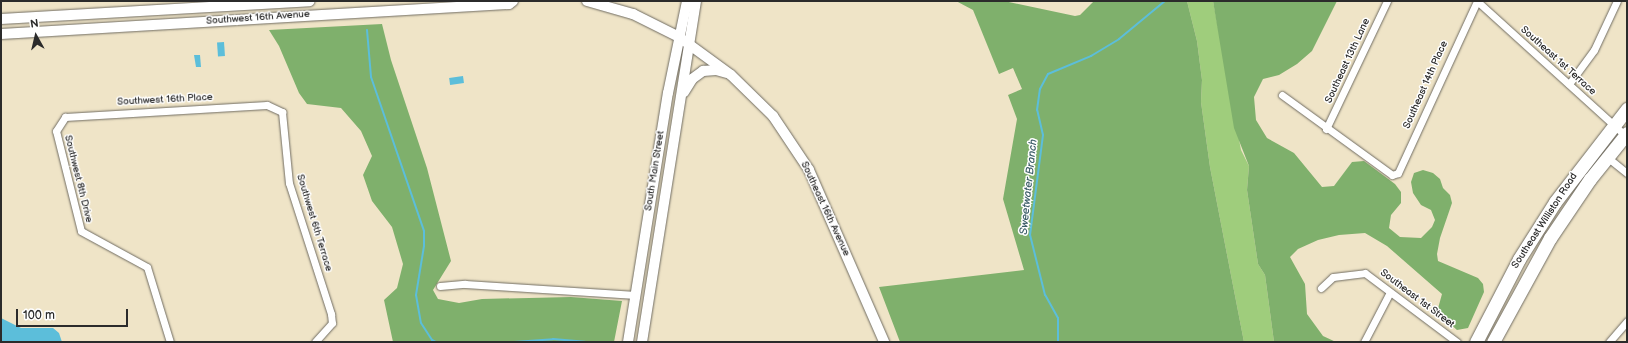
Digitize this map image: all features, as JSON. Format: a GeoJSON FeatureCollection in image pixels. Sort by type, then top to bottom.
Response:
{"type":"FeatureCollection","features":[{"type":"Feature","properties":{"kind":"highway","name":"Southeast Williston Road"},"geometry":{"type":"LineString","coordinates":[[1476,342],[1519,259],[1555,202],[1627,109]]}},
{"type":"Feature","properties":{"kind":"highway","name":"Southeast Williston Road"},"geometry":{"type":"LineString","coordinates":[[1493,342],[1532,267],[1568,210],[1626,134]]}},
{"type":"Feature","properties":{"kind":"highway"},"geometry":{"type":"LineString","coordinates":[[1519,259],[1532,267]]}},
{"type":"Feature","properties":{"kind":"main road","name":"Southwest 16th Avenue"},"geometry":{"type":"LineString","coordinates":[[1,19],[309,1]]}},
{"type":"Feature","properties":{"kind":"main road","name":"Southwest 16th Avenue"},"geometry":{"type":"LineString","coordinates":[[1,34],[428,5],[509,4],[513,1]]}},
{"type":"Feature","properties":{"kind":"main road"},"geometry":{"type":"LineString","coordinates":[[587,1],[629,12],[652,21],[689,43]]}},
{"type":"Feature","properties":{"kind":"main road","name":"South Main Street"},"geometry":{"type":"LineString","coordinates":[[628,342],[649,205],[679,37],[687,1]]}},
{"type":"Feature","properties":{"kind":"main road","name":"South Main Street"},"geometry":{"type":"LineString","coordinates":[[642,342],[665,210],[696,1]]}},
{"type":"Feature","properties":{"kind":"main road","name":"Southeast 16th Avenue"},"geometry":{"type":"LineString","coordinates":[[689,43],[731,74],[773,116],[809,170],[884,342]]}},
{"type":"Feature","properties":{"kind":"main road"},"geometry":{"type":"LineString","coordinates":[[681,98],[692,79],[703,71],[716,70],[731,74]]}},
{"type":"Feature","properties":{"kind":"main road"},"geometry":{"type":"LineString","coordinates":[[649,205],[665,210]]}},
{"type":"Feature","properties":{"kind":"main road"},"geometry":{"type":"LineString","coordinates":[[636,295],[650,298]]}},
{"type":"Feature","properties":{"kind":"street","name":"Southeast 13th Lane"},"geometry":{"type":"LineString","coordinates":[[1326,129],[1387,1]]}},
{"type":"Feature","properties":{"kind":"street","name":"Southeast 14th Place"},"geometry":{"type":"LineString","coordinates":[[1326,129],[1392,175],[1398,172],[1477,1]]}},
{"type":"Feature","properties":{"kind":"street","name":"Southeast 1st Terrace"},"geometry":{"type":"LineString","coordinates":[[1477,1],[1614,125],[1626,134]]}},
{"type":"Feature","properties":{"kind":"street"},"geometry":{"type":"LineString","coordinates":[[1569,84],[1594,50],[1618,1]]}},
{"type":"Feature","properties":{"kind":"street"},"geometry":{"type":"LineString","coordinates":[[1282,95],[1326,129]]}},
{"type":"Feature","properties":{"kind":"street","name":"Southwest 16th Place"},"geometry":{"type":"LineString","coordinates":[[59,123],[65,117],[93,114],[267,105],[274,108]]}},
{"type":"Feature","properties":{"kind":"street","name":"Southwest 6th Terrace"},"geometry":{"type":"LineString","coordinates":[[274,108],[282,112],[289,183],[331,314],[332,323],[315,342]]}},
{"type":"Feature","properties":{"kind":"street","name":"Southwest 8th Drive"},"geometry":{"type":"LineString","coordinates":[[59,123],[56,131],[81,231],[148,267],[170,342]]}},
{"type":"Feature","properties":{"kind":"street"},"geometry":{"type":"LineString","coordinates":[[1607,157],[1627,173]]}},
{"type":"Feature","properties":{"kind":"street","name":"Southeast 1st Street"},"geometry":{"type":"LineString","coordinates":[[1321,288],[1333,277],[1365,273],[1457,342]]}},
{"type":"Feature","properties":{"kind":"street"},"geometry":{"type":"LineString","coordinates":[[440,286],[466,284],[636,295]]}},
{"type":"Feature","properties":{"kind":"street"},"geometry":{"type":"LineString","coordinates":[[1364,342],[1390,292]]}},
{"type":"Feature","properties":{"kind":"street"},"geometry":{"type":"LineString","coordinates":[[1609,342],[1627,321]]}},
{"type":"Feature","properties":{"kind":"green space"},"geometry":{"type":"Polygon","coordinates":[[[956,1],[1004,1],[1075,16],[1080,15],[1094,1],[1187,1],[1197,41],[1202,80],[1201,102],[1210,167],[1244,342],[900,342],[879,287],[1024,270],[1003,199],[1017,119],[1008,95],[1022,89],[1013,68],[999,74],[973,10],[956,1]]]}},
{"type":"Feature","properties":{"kind":"green space"},"geometry":{"type":"Polygon","coordinates":[[[1187,1],[1213,1],[1241,150],[1249,166],[1247,190],[1258,264],[1265,275],[1274,342],[1244,342],[1210,167],[1201,102],[1202,80],[1197,41],[1187,1]]]}},
{"type":"Feature","properties":{"kind":"green space"},"geometry":{"type":"Polygon","coordinates":[[[1213,1],[1337,1],[1312,51],[1297,64],[1279,75],[1263,79],[1254,97],[1256,120],[1267,138],[1294,153],[1322,187],[1334,186],[1352,162],[1364,161],[1395,184],[1401,192],[1401,203],[1391,215],[1389,228],[1400,237],[1421,238],[1432,227],[1435,220],[1431,210],[1421,205],[1413,193],[1411,182],[1414,173],[1423,170],[1433,173],[1440,179],[1443,188],[1450,195],[1452,203],[1440,238],[1437,254],[1438,261],[1478,278],[1483,284],[1484,292],[1468,328],[1457,330],[1437,312],[1442,294],[1387,246],[1365,233],[1339,235],[1318,240],[1298,249],[1290,257],[1305,284],[1307,314],[1323,336],[1336,342],[1274,342],[1265,275],[1258,264],[1247,190],[1249,166],[1234,128],[1213,1]]]}},
{"type":"Feature","properties":{"kind":"green space"},"geometry":{"type":"Polygon","coordinates":[[[382,24],[391,60],[427,168],[451,261],[433,290],[438,299],[459,303],[482,299],[571,297],[622,301],[614,342],[393,342],[384,300],[397,288],[403,264],[392,227],[372,201],[363,175],[372,156],[361,131],[341,108],[307,104],[299,93],[279,46],[269,30],[382,24]]]}},
{"type":"Feature","properties":{"kind":"water"},"geometry":{"type":"Polygon","coordinates":[[[217,42],[224,42],[225,56],[218,56],[217,42]]]}},
{"type":"Feature","properties":{"kind":"water"},"geometry":{"type":"Polygon","coordinates":[[[194,55],[200,55],[201,67],[196,67],[194,55]]]}},
{"type":"Feature","properties":{"kind":"water"},"geometry":{"type":"Polygon","coordinates":[[[463,76],[464,83],[450,85],[449,78],[463,76]]]}},
{"type":"Feature","properties":{"kind":"water"},"geometry":{"type":"Polygon","coordinates":[[[1,318],[21,328],[53,328],[59,333],[62,342],[1,342],[1,318]]]}},
{"type":"Feature","properties":{"kind":"waterway","name":"Sweetwater Branch"},"geometry":{"type":"LineString","coordinates":[[1058,342],[1058,318],[1045,295],[1030,235],[1043,135],[1037,110],[1040,89],[1048,74],[1091,56],[1119,39],[1165,1]]}},
{"type":"Feature","properties":{"kind":"waterway"},"geometry":{"type":"LineString","coordinates":[[367,30],[371,77],[424,231],[424,246],[416,295],[421,323],[432,340],[436,342]]}},
{"type":"Feature","properties":{"kind":"waterway"},"geometry":{"type":"LineString","coordinates":[[514,342],[553,339],[585,342]]}}]}
